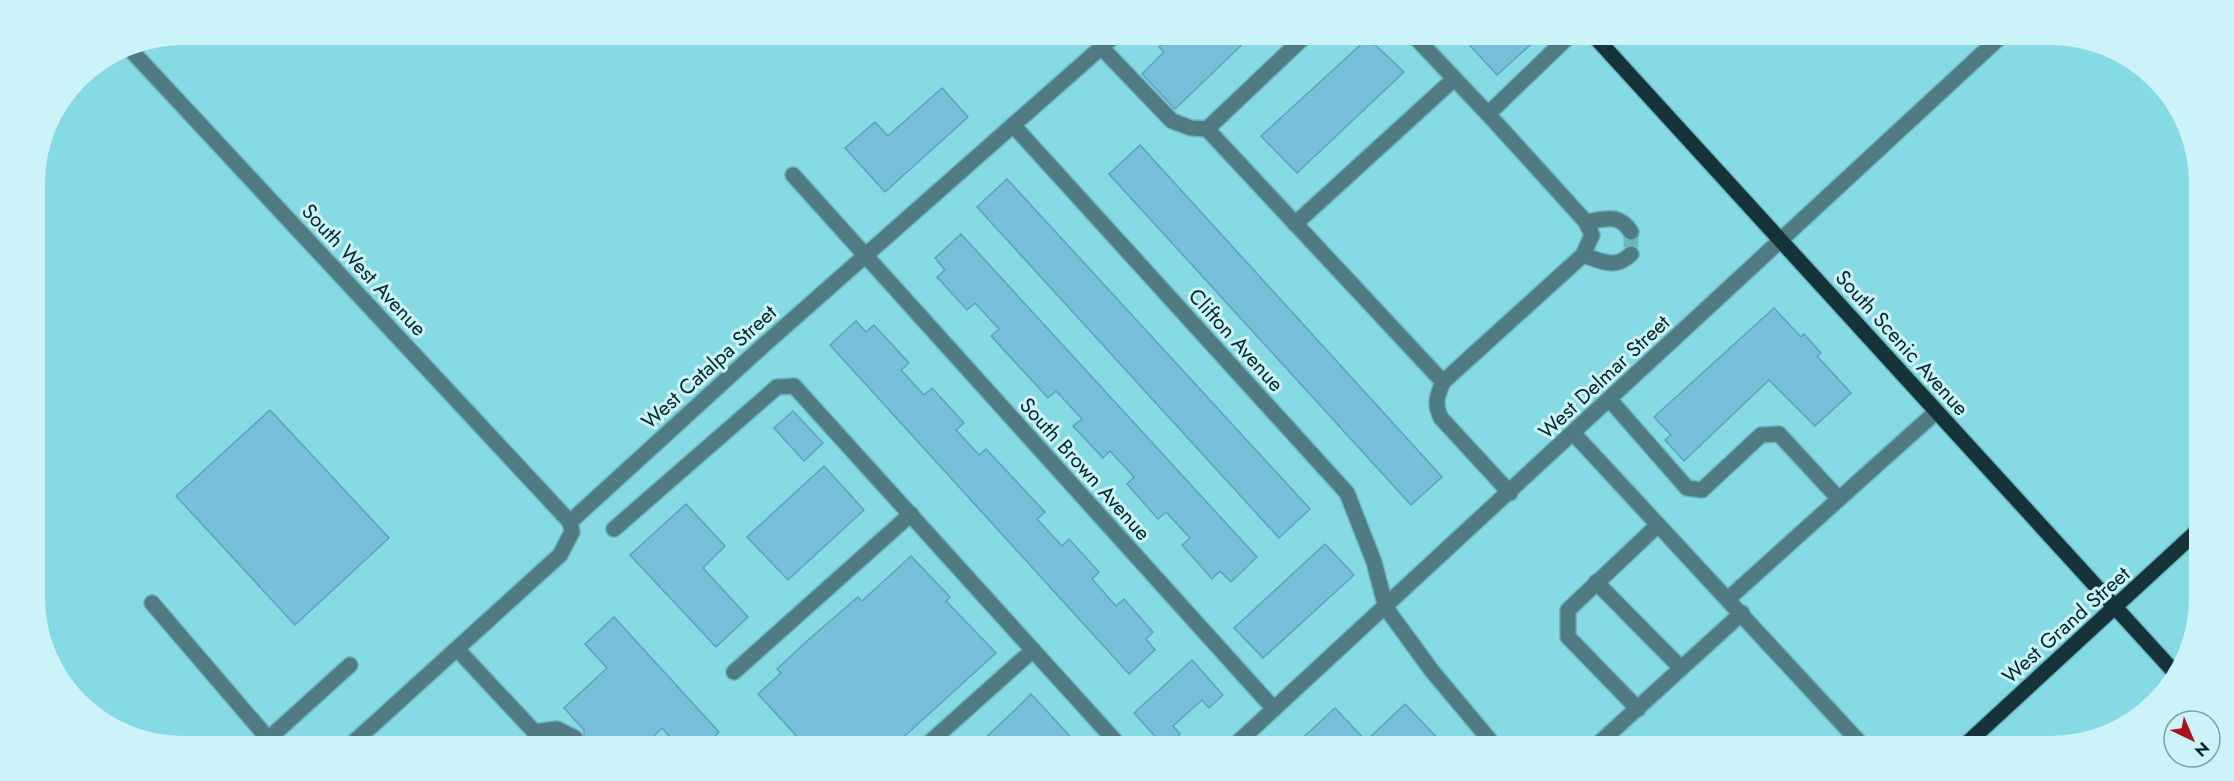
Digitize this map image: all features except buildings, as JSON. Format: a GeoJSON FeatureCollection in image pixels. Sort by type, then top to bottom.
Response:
{"type":"FeatureCollection","features":[{"type":"Feature","properties":{"kind":"main road","name":"South Scenic Avenue"},"geometry":{"type":"LineString","coordinates":[[1602,45],[2170,668]]}},
{"type":"Feature","properties":{"kind":"main road","name":"West Grand Street"},"geometry":{"type":"LineString","coordinates":[[1975,736],[2116,609],[2189,539]]}},
{"type":"Feature","properties":{"kind":"street","name":"West Catalpa Street"},"geometry":{"type":"LineString","coordinates":[[570,522],[1104,45]]}},
{"type":"Feature","properties":{"kind":"street"},"geometry":{"type":"LineString","coordinates":[[1109,45],[1172,121],[1191,129],[1207,129],[1296,45]]}},
{"type":"Feature","properties":{"kind":"street"},"geometry":{"type":"LineString","coordinates":[[1422,45],[1586,222],[1592,235],[1583,255],[1443,382],[1437,398],[1436,408],[1441,418],[1510,493]]}},
{"type":"Feature","properties":{"kind":"street"},"geometry":{"type":"LineString","coordinates":[[1488,114],[1560,45]]}},
{"type":"Feature","properties":{"kind":"street","name":"West Delmar Street"},"geometry":{"type":"LineString","coordinates":[[1245,736],[1386,608],[1992,45]]}},
{"type":"Feature","properties":{"kind":"street","name":"South West Avenue"},"geometry":{"type":"LineString","coordinates":[[134,54],[570,522]]}},
{"type":"Feature","properties":{"kind":"street"},"geometry":{"type":"LineString","coordinates":[[1295,224],[1454,79]]}},
{"type":"Feature","properties":{"kind":"street","name":"Clifton Avenue"},"geometry":{"type":"LineString","coordinates":[[1013,125],[1347,494],[1374,562],[1386,608]]}},
{"type":"Feature","properties":{"kind":"street"},"geometry":{"type":"LineString","coordinates":[[1207,129],[1443,382]]}},
{"type":"Feature","properties":{"kind":"street","name":"South Brown Avenue"},"geometry":{"type":"LineString","coordinates":[[793,175],[1274,709]]}},
{"type":"Feature","properties":{"kind":"street"},"geometry":{"type":"LineString","coordinates":[[1586,222],[1616,217],[1625,222],[1631,232]]}},
{"type":"Feature","properties":{"kind":"street"},"geometry":{"type":"LineString","coordinates":[[1583,255],[1613,265],[1623,262],[1631,254]]}},
{"type":"Feature","properties":{"kind":"street"},"geometry":{"type":"LineString","coordinates":[[614,529],[777,387],[794,386],[1111,736]]}},
{"type":"Feature","properties":{"kind":"street"},"geometry":{"type":"LineString","coordinates":[[1610,400],[1687,488],[1702,490],[1761,435],[1779,434],[1839,499]]}},
{"type":"Feature","properties":{"kind":"street"},"geometry":{"type":"LineString","coordinates":[[1728,599],[1936,412]]}},
{"type":"Feature","properties":{"kind":"street"},"geometry":{"type":"LineString","coordinates":[[1574,434],[1854,736]]}},
{"type":"Feature","properties":{"kind":"street"},"geometry":{"type":"LineString","coordinates":[[734,672],[911,514]]}},
{"type":"Feature","properties":{"kind":"street"},"geometry":{"type":"LineString","coordinates":[[361,736],[560,555],[572,532],[570,522]]}},
{"type":"Feature","properties":{"kind":"street"},"geometry":{"type":"LineString","coordinates":[[1638,709],[1568,637],[1568,610],[1658,525]]}},
{"type":"Feature","properties":{"kind":"street"},"geometry":{"type":"LineString","coordinates":[[1596,582],[1681,668]]}},
{"type":"Feature","properties":{"kind":"street"},"geometry":{"type":"LineString","coordinates":[[152,603],[267,736]]}},
{"type":"Feature","properties":{"kind":"street"},"geometry":{"type":"LineString","coordinates":[[1386,608],[1432,671],[1486,736]]}},
{"type":"Feature","properties":{"kind":"street"},"geometry":{"type":"LineString","coordinates":[[1607,736],[1742,613]]}},
{"type":"Feature","properties":{"kind":"street"},"geometry":{"type":"LineString","coordinates":[[457,649],[538,736]]}},
{"type":"Feature","properties":{"kind":"street"},"geometry":{"type":"LineString","coordinates":[[937,736],[1033,650]]}},
{"type":"Feature","properties":{"kind":"street"},"geometry":{"type":"LineString","coordinates":[[274,736],[276,732],[350,665]]}},
{"type":"Feature","properties":{"kind":"street"},"geometry":{"type":"LineString","coordinates":[[541,736],[558,729],[571,736]]}},
{"type":"Feature","properties":{"kind":"tunnel"},"geometry":{"type":"LineString","coordinates":[[1631,232],[1631,254]]}}]}
